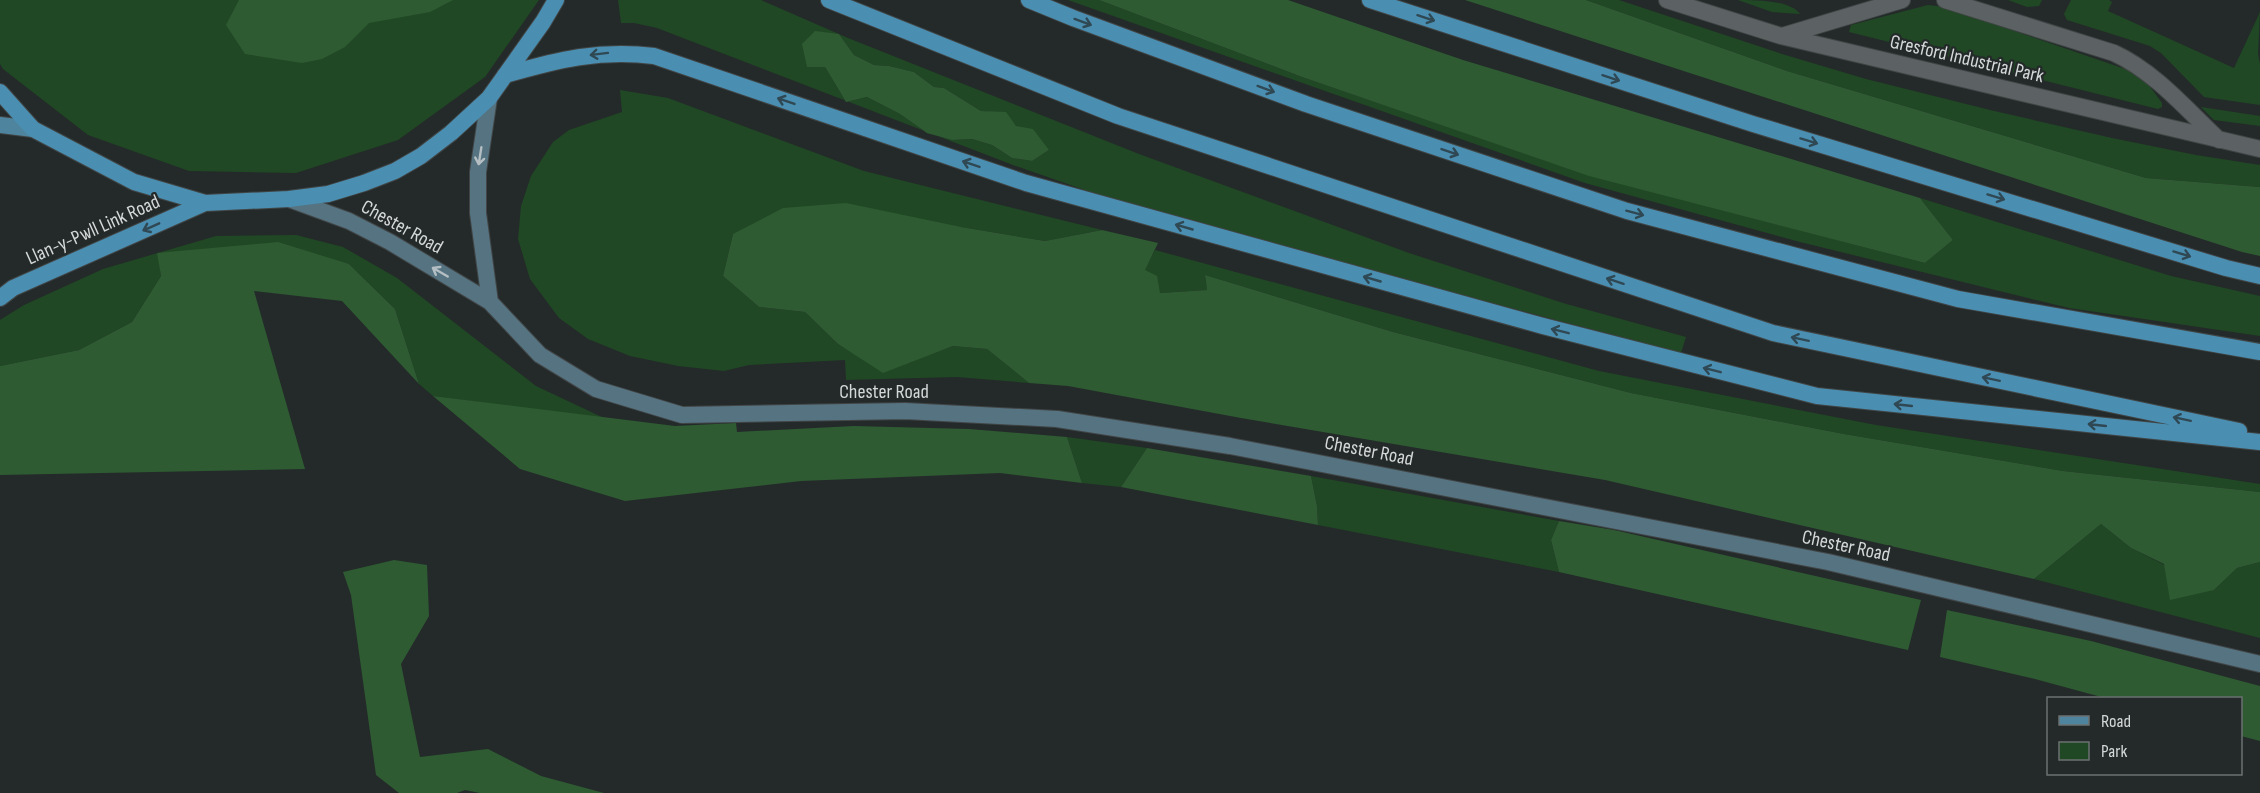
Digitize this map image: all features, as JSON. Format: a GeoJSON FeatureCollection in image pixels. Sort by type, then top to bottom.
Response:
{"type":"FeatureCollection","features":[{"type":"Feature","properties":{"kind":"highway"},"geometry":{"type":"LineString","coordinates":[[0,92],[33,129],[134,182],[205,203],[289,199],[328,194],[395,171],[421,156],[452,133],[489,98],[556,0]]}},
{"type":"Feature","properties":{"kind":"highway"},"geometry":{"type":"LineString","coordinates":[[829,0],[1118,116],[1773,333],[2260,435]]}},
{"type":"Feature","properties":{"kind":"highway"},"geometry":{"type":"LineString","coordinates":[[1029,0],[1306,104],[1627,211],[1958,299],[2260,352]]}},
{"type":"Feature","properties":{"kind":"highway"},"geometry":{"type":"LineString","coordinates":[[1370,0],[1753,124],[2260,276]]}},
{"type":"Feature","properties":{"kind":"highway"},"geometry":{"type":"LineString","coordinates":[[505,75],[557,60],[606,53],[654,56],[1026,183],[1543,326],[1817,396],[2260,442]]}},
{"type":"Feature","properties":{"kind":"highway","name":"Llan-y-Pwll Link Road"},"geometry":{"type":"LineString","coordinates":[[0,298],[14,288],[205,203]]}},
{"type":"Feature","properties":{"kind":"main road"},"geometry":{"type":"LineString","coordinates":[[489,98],[478,172],[478,213],[490,302]]}},
{"type":"Feature","properties":{"kind":"main road"},"geometry":{"type":"LineString","coordinates":[[0,125],[33,129]]}},
{"type":"Feature","properties":{"kind":"main road","name":"Chester Road"},"geometry":{"type":"LineString","coordinates":[[289,199],[349,221],[369,231],[490,302],[540,355],[596,389],[682,415],[904,411],[1057,419],[1230,446],[1828,562],[2260,664]]}},
{"type":"Feature","properties":{"kind":"lane","name":"Gresford Industrial Park"},"geometry":{"type":"LineString","coordinates":[[1667,0],[1781,36],[2260,149]]}},
{"type":"Feature","properties":{"kind":"lane"},"geometry":{"type":"LineString","coordinates":[[1781,36],[1902,0]]}},
{"type":"Feature","properties":{"kind":"lane"},"geometry":{"type":"LineString","coordinates":[[1945,0],[2133,62],[2221,141]]}},
{"type":"Feature","properties":{"kind":"green space"},"geometry":{"type":"Polygon","coordinates":[[[0,0],[539,0],[485,77],[398,140],[296,173],[189,171],[88,135],[3,69],[0,64],[0,0]]]}},
{"type":"Feature","properties":{"kind":"green space"},"geometry":{"type":"Polygon","coordinates":[[[239,0],[453,0],[430,12],[369,23],[345,47],[322,59],[302,63],[245,54],[226,25],[239,0]]]}},
{"type":"Feature","properties":{"kind":"green space"},"geometry":{"type":"Polygon","coordinates":[[[618,0],[761,0],[839,34],[825,67],[845,100],[657,28],[621,23],[618,0]]]}},
{"type":"Feature","properties":{"kind":"green space"},"geometry":{"type":"Polygon","coordinates":[[[1068,0],[1099,0],[1302,77],[1589,175],[1925,263],[1953,240],[1920,198],[2171,276],[2260,296],[2260,336],[2069,308],[1800,242],[1585,183],[1068,0]]]}},
{"type":"Feature","properties":{"kind":"green space"},"geometry":{"type":"Polygon","coordinates":[[[1099,0],[1288,0],[1463,60],[1920,198],[1953,240],[1925,263],[1589,176],[1302,77],[1099,0]]]}},
{"type":"Feature","properties":{"kind":"green space"},"geometry":{"type":"Polygon","coordinates":[[[1465,0],[1586,0],[1787,71],[2146,178],[2260,187],[2260,256],[2242,252],[1465,0]]]}},
{"type":"Feature","properties":{"kind":"green space"},"geometry":{"type":"Polygon","coordinates":[[[1586,0],[1619,0],[1866,79],[1990,110],[2112,138],[2260,165],[2260,187],[2146,178],[1787,71],[1586,0]]]}},
{"type":"Feature","properties":{"kind":"green space"},"geometry":{"type":"Polygon","coordinates":[[[1738,0],[1780,3],[1795,9],[1800,14],[1772,12],[1738,0]]]}},
{"type":"Feature","properties":{"kind":"green space"},"geometry":{"type":"Polygon","coordinates":[[[2008,0],[2042,0],[2039,6],[2027,7],[2008,0]]]}},
{"type":"Feature","properties":{"kind":"green space"},"geometry":{"type":"Polygon","coordinates":[[[2071,0],[2109,0],[2112,2],[2108,11],[2234,68],[2260,12],[2258,54],[2260,105],[2204,97],[2161,53],[2150,46],[2067,20],[2064,14],[2071,0]]]}},
{"type":"Feature","properties":{"kind":"green space"},"geometry":{"type":"Polygon","coordinates":[[[1928,5],[1945,7],[2128,70],[2148,84],[2162,103],[2162,107],[2158,109],[1849,32],[1851,25],[1928,5]]]}},
{"type":"Feature","properties":{"kind":"green space"},"geometry":{"type":"Polygon","coordinates":[[[815,31],[839,34],[854,55],[874,65],[914,72],[934,87],[944,88],[981,111],[1006,112],[1016,126],[1033,129],[1049,150],[1032,161],[1012,158],[992,145],[972,139],[952,140],[927,133],[900,114],[867,97],[846,102],[825,67],[807,67],[802,44],[815,31]]]}},
{"type":"Feature","properties":{"kind":"green space"},"geometry":{"type":"Polygon","coordinates":[[[839,34],[1139,154],[1409,253],[1563,303],[1686,337],[1681,353],[1122,203],[937,136],[952,140],[972,139],[992,145],[1012,158],[1032,161],[1049,150],[1007,120],[981,111],[944,88],[934,87],[914,72],[874,65],[854,55],[839,34]]]}},
{"type":"Feature","properties":{"kind":"green space"},"geometry":{"type":"Polygon","coordinates":[[[620,90],[668,98],[864,171],[1102,230],[1045,241],[961,227],[733,234],[723,276],[759,307],[805,312],[838,344],[883,372],[953,346],[987,349],[1029,383],[957,377],[846,380],[845,360],[749,365],[724,371],[678,366],[630,356],[588,339],[559,318],[530,279],[518,239],[521,206],[531,176],[553,142],[569,130],[622,112],[620,90]]]}},
{"type":"Feature","properties":{"kind":"green space"},"geometry":{"type":"Polygon","coordinates":[[[867,97],[900,114],[924,131],[848,102],[867,97]]]}},
{"type":"Feature","properties":{"kind":"green space"},"geometry":{"type":"Polygon","coordinates":[[[2201,107],[2260,116],[2260,126],[2214,120],[2201,107]]]}},
{"type":"Feature","properties":{"kind":"green space"},"geometry":{"type":"Polygon","coordinates":[[[846,203],[961,227],[1045,241],[1102,230],[1158,243],[1145,270],[1157,276],[1160,293],[1207,290],[1205,275],[1393,332],[1631,393],[1844,434],[2063,471],[2260,492],[2260,562],[2237,568],[2214,590],[2170,600],[2164,564],[2131,548],[2101,524],[2034,579],[1605,480],[1068,386],[1029,383],[987,349],[953,346],[883,373],[838,344],[805,312],[759,307],[723,276],[733,234],[783,208],[846,203]]]}},
{"type":"Feature","properties":{"kind":"green space"},"geometry":{"type":"Polygon","coordinates":[[[296,235],[343,247],[397,278],[536,386],[606,419],[433,396],[419,384],[395,309],[349,264],[158,253],[161,276],[132,322],[79,350],[0,366],[0,320],[24,305],[103,269],[216,236],[296,235]]]}},
{"type":"Feature","properties":{"kind":"green space"},"geometry":{"type":"Polygon","coordinates":[[[278,242],[349,264],[395,309],[419,384],[342,301],[254,291],[305,469],[0,475],[0,366],[79,350],[132,322],[161,276],[157,253],[278,242]]]}},
{"type":"Feature","properties":{"kind":"green space"},"geometry":{"type":"Polygon","coordinates":[[[1155,250],[1599,371],[1876,425],[2260,484],[2260,492],[2063,471],[1844,434],[1631,393],[1393,332],[1205,275],[1207,290],[1160,293],[1144,270],[1155,250]]]}},
{"type":"Feature","properties":{"kind":"green space"},"geometry":{"type":"Polygon","coordinates":[[[433,396],[675,426],[736,423],[737,432],[854,426],[969,429],[1067,437],[1082,483],[1000,473],[801,481],[625,501],[520,469],[433,396]]]}},
{"type":"Feature","properties":{"kind":"green space"},"geometry":{"type":"Polygon","coordinates":[[[1067,437],[1147,448],[1121,487],[1082,483],[1067,437]]]}},
{"type":"Feature","properties":{"kind":"green space"},"geometry":{"type":"Polygon","coordinates":[[[1147,448],[1311,476],[1318,525],[1121,487],[1147,448]]]}},
{"type":"Feature","properties":{"kind":"green space"},"geometry":{"type":"Polygon","coordinates":[[[1311,476],[1559,521],[1551,540],[1559,572],[1318,525],[1311,476]]]}},
{"type":"Feature","properties":{"kind":"green space"},"geometry":{"type":"Polygon","coordinates":[[[1559,521],[1614,530],[1921,600],[1908,650],[1559,572],[1551,540],[1559,521]]]}},
{"type":"Feature","properties":{"kind":"green space"},"geometry":{"type":"Polygon","coordinates":[[[2101,524],[2131,548],[2214,590],[2237,568],[2260,562],[2260,638],[2034,579],[2101,524]]]}},
{"type":"Feature","properties":{"kind":"green space"},"geometry":{"type":"Polygon","coordinates":[[[394,560],[427,565],[429,616],[401,664],[420,757],[488,749],[541,776],[604,793],[480,793],[465,790],[457,793],[399,793],[376,775],[351,595],[343,572],[394,560]]]}},
{"type":"Feature","properties":{"kind":"green space"},"geometry":{"type":"Polygon","coordinates":[[[1947,610],[2091,641],[2260,686],[2260,741],[2242,736],[2242,697],[2101,697],[1940,657],[1947,610]]]}}]}
